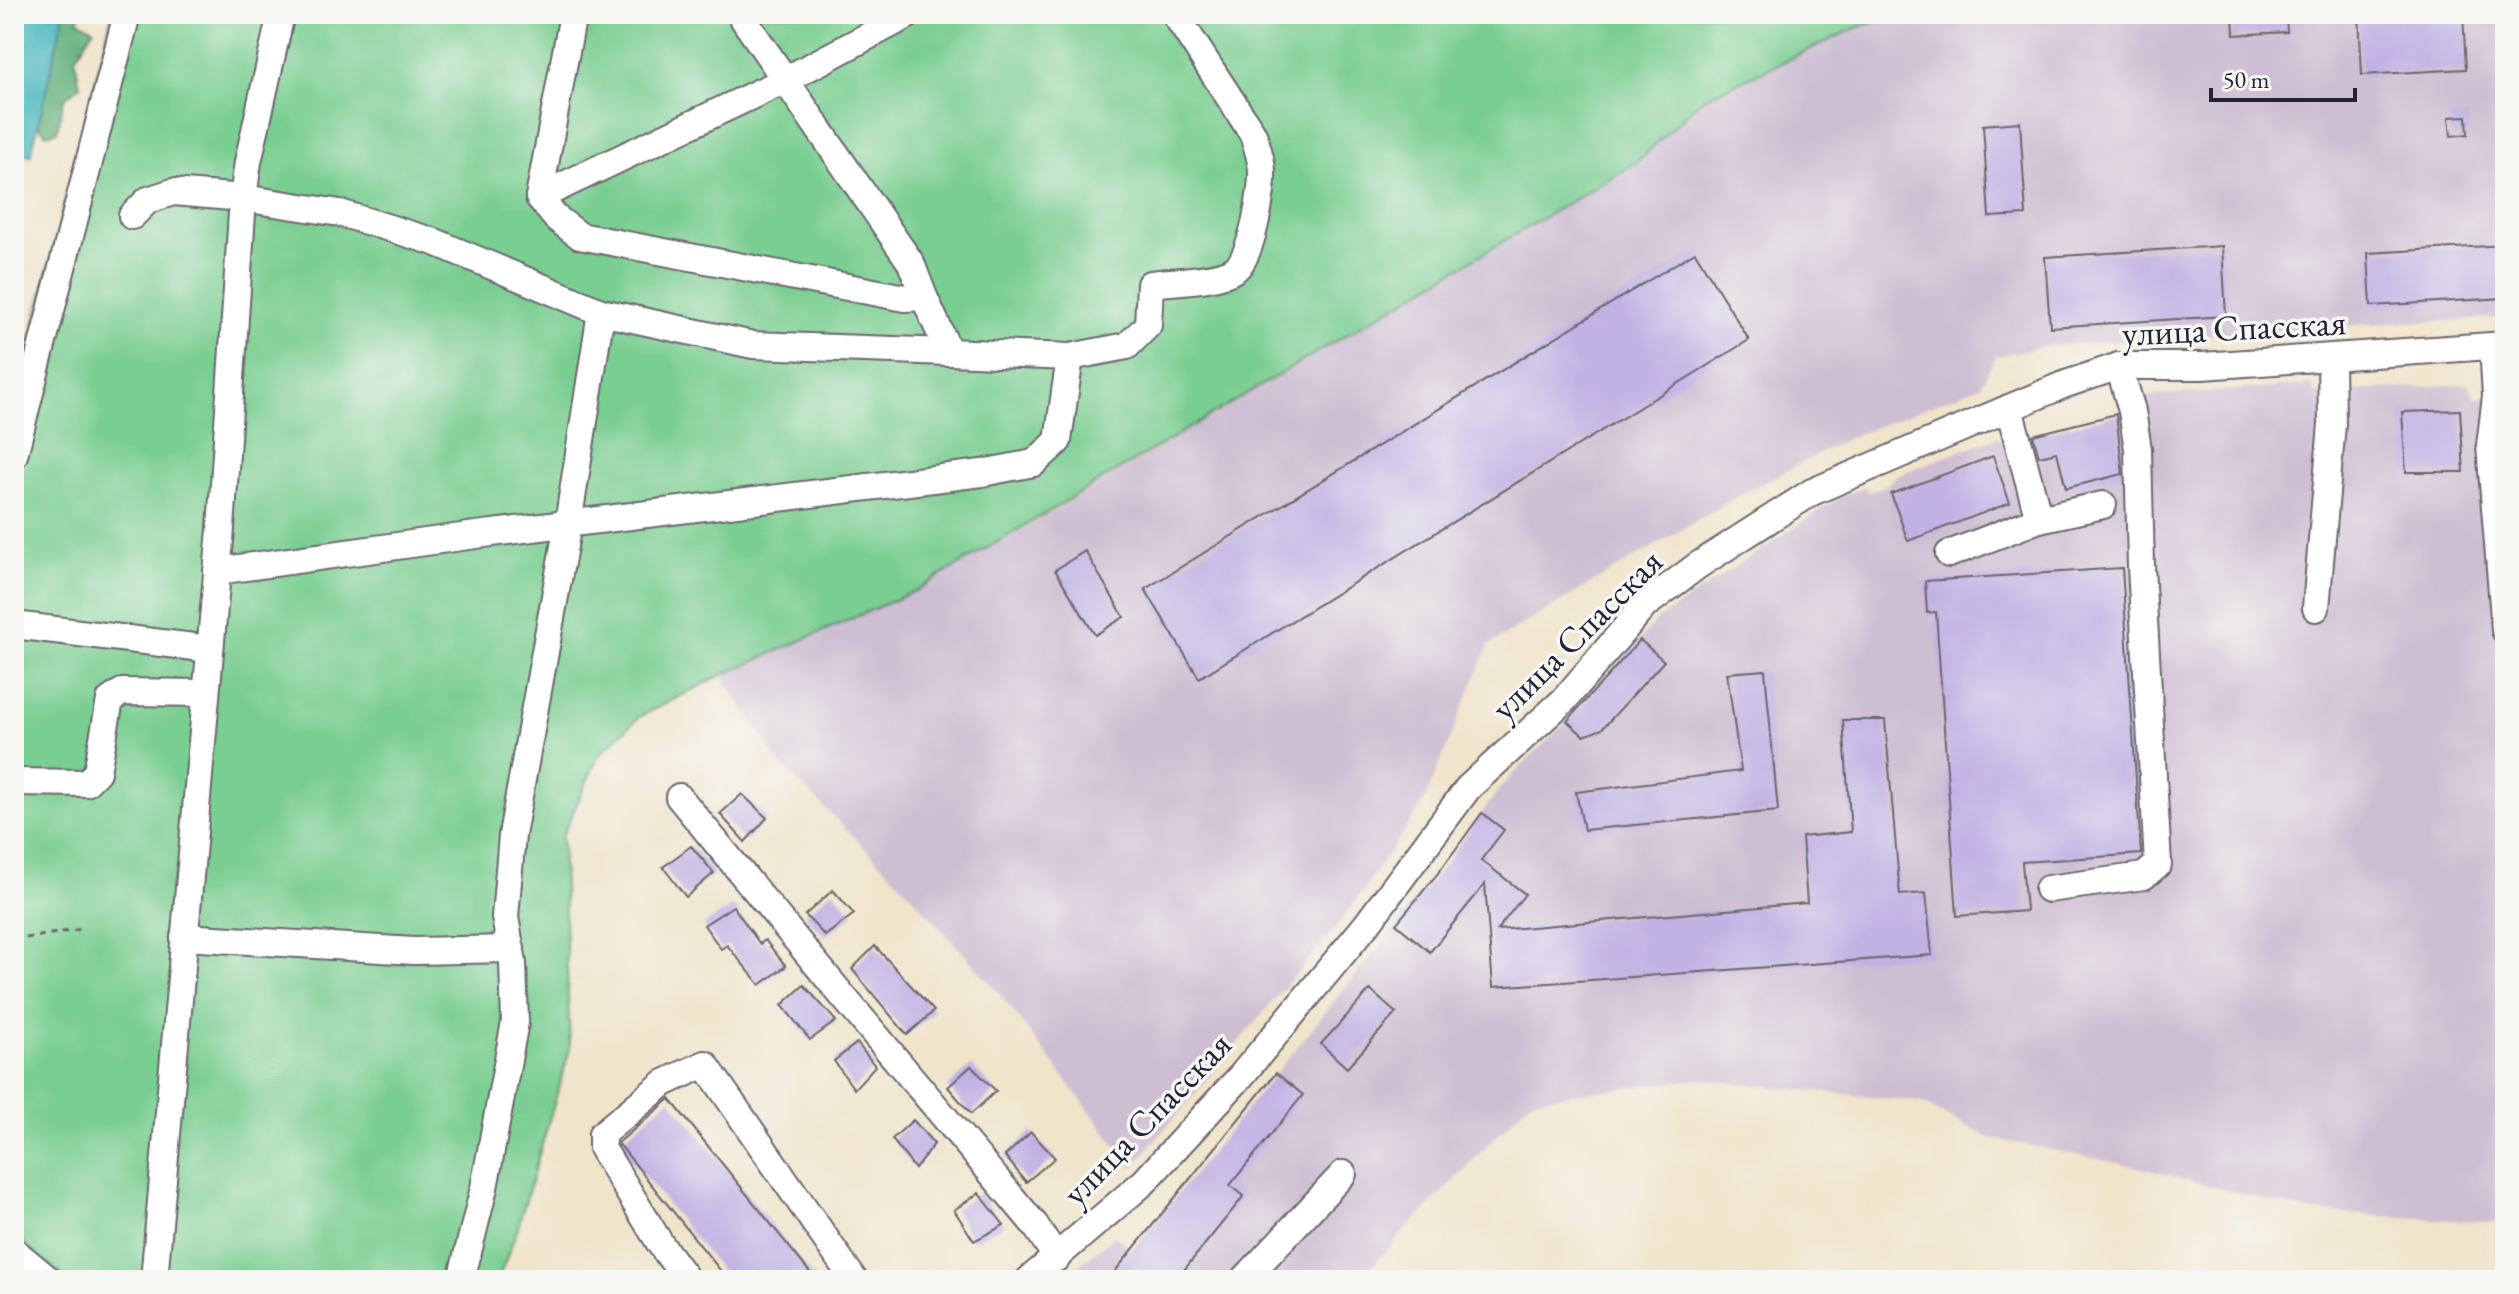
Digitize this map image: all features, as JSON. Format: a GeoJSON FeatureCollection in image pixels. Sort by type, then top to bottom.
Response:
{"type":"FeatureCollection","features":[{"type":"Feature","properties":{"kind":"street"},"geometry":{"type":"LineString","coordinates":[[14,455],[127,14]]}},
{"type":"Feature","properties":{"kind":"street"},"geometry":{"type":"LineString","coordinates":[[154,1280],[217,571],[243,198],[281,14]]}},
{"type":"Feature","properties":{"kind":"street"},"geometry":{"type":"LineString","coordinates":[[573,14],[539,197],[556,218],[580,236],[905,298],[924,297]]}},
{"type":"Feature","properties":{"kind":"street"},"geometry":{"type":"LineString","coordinates":[[740,14],[911,263],[949,352]]}},
{"type":"Feature","properties":{"kind":"street"},"geometry":{"type":"LineString","coordinates":[[539,197],[785,80],[910,14]]}},
{"type":"Feature","properties":{"kind":"street"},"geometry":{"type":"LineString","coordinates":[[132,216],[148,200],[173,192],[243,198],[340,213],[435,242],[601,312],[753,345],[1070,357],[1127,346],[1148,325],[1150,284],[1220,275],[1236,269],[1247,254],[1262,174],[1260,151],[1253,134],[1175,14]]}},
{"type":"Feature","properties":{"kind":"street"},"geometry":{"type":"LineString","coordinates":[[461,1280],[484,1188],[515,1022],[511,949],[505,917],[512,835],[568,524],[601,312]]}},
{"type":"Feature","properties":{"kind":"street"},"geometry":{"type":"LineString","coordinates":[[2499,346],[2490,446],[2505,630]]}},
{"type":"Feature","properties":{"kind":"street","name":"улица Спасская"},"geometry":{"type":"LineString","coordinates":[[1029,1280],[1144,1182],[1241,1076],[1367,924],[1468,788],[1564,700],[1645,605],[1697,566],[1812,492],[2063,385],[2119,366],[2202,366],[2499,346]]}},
{"type":"Feature","properties":{"kind":"street"},"geometry":{"type":"LineString","coordinates":[[217,571],[982,473],[1034,463],[1058,441],[1070,357]]}},
{"type":"Feature","properties":{"kind":"street"},"geometry":{"type":"LineString","coordinates":[[2316,608],[2332,424],[2331,358]]}},
{"type":"Feature","properties":{"kind":"street"},"geometry":{"type":"LineString","coordinates":[[2048,889],[2144,876],[2158,864],[2141,567],[2138,449],[2132,411],[2119,366]]}},
{"type":"Feature","properties":{"kind":"street"},"geometry":{"type":"LineString","coordinates":[[2009,408],[2039,519]]}},
{"type":"Feature","properties":{"kind":"street"},"geometry":{"type":"LineString","coordinates":[[1949,554],[2039,519],[2103,505]]}},
{"type":"Feature","properties":{"kind":"street"},"geometry":{"type":"LineString","coordinates":[[14,625],[210,649]]}},
{"type":"Feature","properties":{"kind":"street"},"geometry":{"type":"LineString","coordinates":[[14,782],[86,783],[97,772],[110,700],[122,692],[206,693]]}},
{"type":"Feature","properties":{"kind":"street"},"geometry":{"type":"LineString","coordinates":[[679,797],[1035,1225],[1057,1258]]}},
{"type":"Feature","properties":{"kind":"street"},"geometry":{"type":"LineString","coordinates":[[184,937],[414,951],[511,949]]}},
{"type":"Feature","properties":{"kind":"street"},"geometry":{"type":"LineString","coordinates":[[687,1280],[661,1245],[602,1148],[602,1134],[664,1083],[705,1064],[854,1280]]}},
{"type":"Feature","properties":{"kind":"street"},"geometry":{"type":"LineString","coordinates":[[1244,1280],[1343,1174]]}},
{"type":"Feature","properties":{"kind":"street"},"geometry":{"type":"LineString","coordinates":[[14,1251],[49,1280]]}},
{"type":"Feature","properties":{"kind":"path"},"geometry":{"type":"LineString","coordinates":[[14,940],[82,929]]}},
{"type":"Feature","properties":{"kind":"shaded area"},"geometry":{"type":"Polygon","coordinates":[[[1905,14],[2505,14],[2505,318],[2045,346],[1996,356],[1980,386],[1848,438],[1726,503],[1489,645],[1424,802],[1346,915],[1133,1167],[999,993],[905,888],[780,763],[722,675],[915,591],[1030,525],[1637,162],[1702,100],[1858,27],[1905,14]]]}},
{"type":"Feature","properties":{"kind":"shaded area"},"geometry":{"type":"Polygon","coordinates":[[[2469,384],[2475,398],[2505,395],[2505,1223],[2312,1212],[2134,1166],[1989,1138],[1920,1102],[1697,1079],[1532,1099],[1358,1280],[1060,1280],[1115,1236],[1132,1250],[1433,880],[1501,787],[1567,721],[1657,620],[1836,499],[1864,487],[1869,492],[1887,485],[1897,475],[1997,437],[2006,444],[2030,435],[2145,408],[2142,396],[2313,385],[2314,393],[2469,384]]]}},
{"type":"Feature","properties":{"kind":"green space"},"geometry":{"type":"Polygon","coordinates":[[[17,14],[81,14],[78,20],[94,29],[75,58],[80,86],[64,99],[57,131],[46,134],[26,109],[17,14]]]}},
{"type":"Feature","properties":{"kind":"green space"},"geometry":{"type":"Polygon","coordinates":[[[112,14],[1905,14],[1858,27],[1702,99],[1637,162],[915,591],[722,675],[639,717],[599,755],[562,836],[570,1049],[517,1230],[498,1280],[68,1280],[14,1236],[14,404],[112,14]]]}},
{"type":"Feature","properties":{"kind":"water"},"geometry":{"type":"Polygon","coordinates":[[[14,14],[64,14],[31,155],[14,152],[14,14]]]}},
{"type":"Feature","properties":{"kind":"building"},"geometry":{"type":"Polygon","coordinates":[[[2233,14],[2286,14],[2287,32],[2234,35],[2233,14]]]}},
{"type":"Feature","properties":{"kind":"building"},"geometry":{"type":"Polygon","coordinates":[[[2359,14],[2463,14],[2466,69],[2362,75],[2359,14]]]}},
{"type":"Feature","properties":{"kind":"building"},"geometry":{"type":"Polygon","coordinates":[[[2467,116],[2468,134],[2451,136],[2449,117],[2467,116]]]}},
{"type":"Feature","properties":{"kind":"building"},"geometry":{"type":"Polygon","coordinates":[[[2020,122],[2026,215],[1989,217],[1983,125],[2020,122]]]}},
{"type":"Feature","properties":{"kind":"building"},"geometry":{"type":"Polygon","coordinates":[[[2505,245],[2505,298],[2371,306],[2368,253],[2505,245]]]}},
{"type":"Feature","properties":{"kind":"building"},"geometry":{"type":"Polygon","coordinates":[[[2222,246],[2226,316],[2050,327],[2045,257],[2222,246]]]}},
{"type":"Feature","properties":{"kind":"building"},"geometry":{"type":"Polygon","coordinates":[[[1695,252],[1749,340],[1199,678],[1145,589],[1695,252]]]}},
{"type":"Feature","properties":{"kind":"building"},"geometry":{"type":"Polygon","coordinates":[[[2460,410],[2464,472],[2406,472],[2402,412],[2460,410]]]}},
{"type":"Feature","properties":{"kind":"building"},"geometry":{"type":"Polygon","coordinates":[[[2116,414],[2123,474],[2066,488],[2057,452],[2039,456],[2033,435],[2116,414]]]}},
{"type":"Feature","properties":{"kind":"building"},"geometry":{"type":"Polygon","coordinates":[[[1993,456],[2010,503],[1908,541],[1891,494],[1993,456]]]}},
{"type":"Feature","properties":{"kind":"building"},"geometry":{"type":"Polygon","coordinates":[[[1085,551],[1124,617],[1095,635],[1055,570],[1085,551]]]}},
{"type":"Feature","properties":{"kind":"building"},"geometry":{"type":"Polygon","coordinates":[[[2122,568],[2141,854],[2022,862],[2026,911],[1957,916],[1936,612],[1927,613],[1925,581],[2122,568]]]}},
{"type":"Feature","properties":{"kind":"building"},"geometry":{"type":"Polygon","coordinates":[[[1640,640],[1664,661],[1602,729],[1584,736],[1567,721],[1640,640]]]}},
{"type":"Feature","properties":{"kind":"building"},"geometry":{"type":"Polygon","coordinates":[[[1765,670],[1778,811],[1584,830],[1576,792],[1741,771],[1727,673],[1765,670]]]}},
{"type":"Feature","properties":{"kind":"building"},"geometry":{"type":"Polygon","coordinates":[[[1843,720],[1885,720],[1900,895],[1926,893],[1932,955],[1493,987],[1485,884],[1430,952],[1396,924],[1482,813],[1504,830],[1481,860],[1525,894],[1497,930],[1807,903],[1802,837],[1851,832],[1843,720]]]}},
{"type":"Feature","properties":{"kind":"building"},"geometry":{"type":"Polygon","coordinates":[[[742,794],[767,818],[745,842],[720,814],[742,794]]]}},
{"type":"Feature","properties":{"kind":"building"},"geometry":{"type":"Polygon","coordinates":[[[691,846],[714,873],[686,897],[663,867],[691,846]]]}},
{"type":"Feature","properties":{"kind":"building"},"geometry":{"type":"Polygon","coordinates":[[[833,890],[854,914],[825,936],[805,915],[833,890]]]}},
{"type":"Feature","properties":{"kind":"building"},"geometry":{"type":"Polygon","coordinates":[[[733,906],[760,944],[765,940],[786,966],[760,985],[727,945],[721,949],[704,925],[733,906]]]}},
{"type":"Feature","properties":{"kind":"building"},"geometry":{"type":"Polygon","coordinates":[[[875,946],[934,1011],[907,1035],[852,969],[875,946]]]}},
{"type":"Feature","properties":{"kind":"building"},"geometry":{"type":"Polygon","coordinates":[[[804,985],[836,1021],[810,1040],[782,1005],[804,985]]]}},
{"type":"Feature","properties":{"kind":"building"},"geometry":{"type":"Polygon","coordinates":[[[1370,990],[1396,1013],[1347,1068],[1321,1044],[1370,990]]]}},
{"type":"Feature","properties":{"kind":"building"},"geometry":{"type":"Polygon","coordinates":[[[857,1043],[875,1066],[854,1089],[834,1061],[857,1043]]]}},
{"type":"Feature","properties":{"kind":"building"},"geometry":{"type":"Polygon","coordinates":[[[971,1066],[996,1091],[971,1114],[948,1087],[971,1066]]]}},
{"type":"Feature","properties":{"kind":"building"},"geometry":{"type":"Polygon","coordinates":[[[1276,1073],[1303,1095],[1230,1185],[1244,1196],[1176,1280],[1108,1280],[1276,1073]]]}},
{"type":"Feature","properties":{"kind":"building"},"geometry":{"type":"Polygon","coordinates":[[[670,1099],[816,1280],[728,1280],[618,1143],[670,1099]]]}},
{"type":"Feature","properties":{"kind":"building"},"geometry":{"type":"Polygon","coordinates":[[[913,1120],[934,1144],[915,1169],[892,1139],[913,1120]]]}},
{"type":"Feature","properties":{"kind":"building"},"geometry":{"type":"Polygon","coordinates":[[[1031,1132],[1055,1158],[1026,1182],[1005,1156],[1031,1132]]]}},
{"type":"Feature","properties":{"kind":"building"},"geometry":{"type":"Polygon","coordinates":[[[979,1193],[1004,1225],[974,1241],[954,1210],[979,1193]]]}}]}
